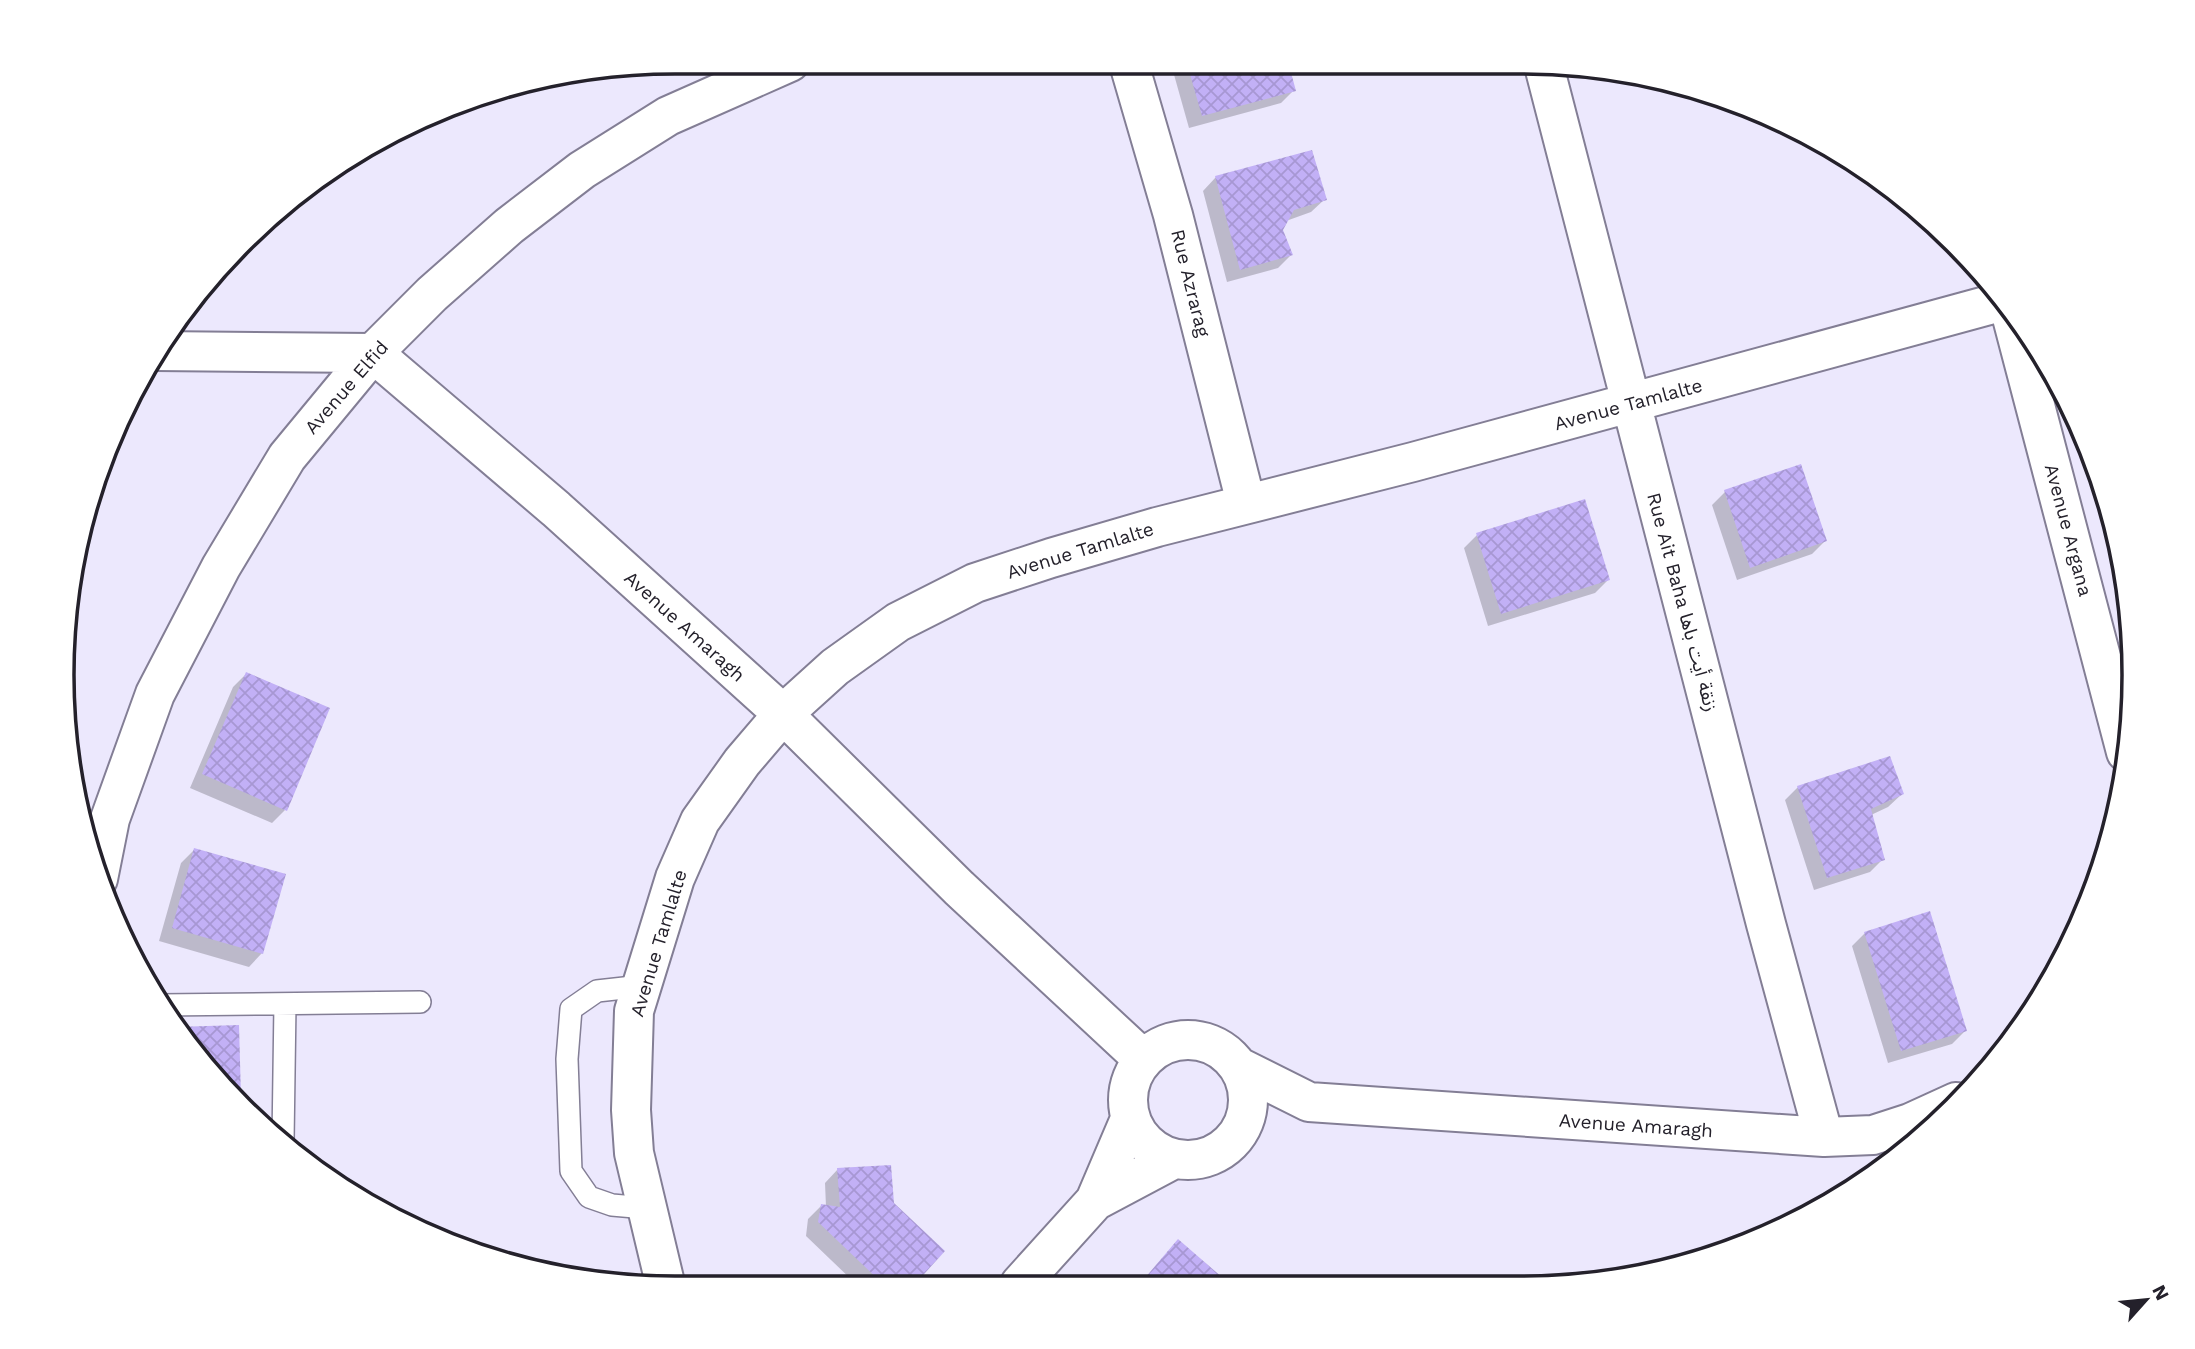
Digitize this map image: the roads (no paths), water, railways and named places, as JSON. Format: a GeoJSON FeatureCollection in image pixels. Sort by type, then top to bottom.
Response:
{"type":"FeatureCollection","features":[{"type":"Feature","properties":{"kind":"street","name":"Avenue Elfid"},"geometry":{"type":"LineString","coordinates":[[102,857],[110,819],[155,694],[221,567],[287,457],[373,354],[432,294],[490,243],[582,170],[668,116],[763,74]]}},
{"type":"Feature","properties":{"kind":"street","name":"Rue Azrarag"},"geometry":{"type":"LineString","coordinates":[[1132,74],[1173,215],[1246,503]]}},
{"type":"Feature","properties":{"kind":"street","name":"Rue Ait Baha زنقة أيت باها"},"geometry":{"type":"LineString","coordinates":[[1546,75],[1629,404],[1824,1137]]}},
{"type":"Feature","properties":{"kind":"street","name":"Avenue Tamlalte"},"geometry":{"type":"LineString","coordinates":[[662,1275],[634,1153],[631,1110],[634,1011],[675,878],[700,821],[742,762],[783,714],[835,667],[898,622],[975,583],[1246,503],[1629,404],[1993,304]]}},
{"type":"Feature","properties":{"kind":"street","name":"Avenue Argana"},"geometry":{"type":"LineString","coordinates":[[2017,337],[2119,725]]}},
{"type":"Feature","properties":{"kind":"street"},"geometry":{"type":"LineString","coordinates":[[169,351],[373,354]]}},
{"type":"Feature","properties":{"kind":"street","name":"Avenue Amaragh"},"geometry":{"type":"LineString","coordinates":[[373,354],[556,509],[783,714],[959,888],[1143,1059]]}},
{"type":"Feature","properties":{"kind":"street"},"geometry":{"type":"LineString","coordinates":[[1182,1040],[1204,1041],[1223,1051],[1239,1067],[1247,1089],[1247,1112],[1239,1133],[1227,1147],[1210,1157],[1192,1161],[1174,1159],[1155,1152],[1140,1138],[1130,1119],[1128,1087],[1143,1059],[1161,1045],[1182,1040]]}},
{"type":"Feature","properties":{"kind":"street","name":"Avenue Amaragh"},"geometry":{"type":"LineString","coordinates":[[1239,1067],[1309,1102],[1824,1137],[1873,1135],[1929,1114]]}},
{"type":"Feature","properties":{"kind":"street","name":"Avenue Amaragh"},"geometry":{"type":"LineString","coordinates":[[1239,1133],[1309,1102]]}},
{"type":"Feature","properties":{"kind":"street"},"geometry":{"type":"LineString","coordinates":[[1027,1276],[1095,1201],[1130,1119]]}},
{"type":"Feature","properties":{"kind":"street"},"geometry":{"type":"LineString","coordinates":[[1095,1201],[1174,1159]]}},
{"type":"Feature","properties":{"kind":"lane"},"geometry":{"type":"LineString","coordinates":[[642,986],[597,991],[571,1009],[567,1059],[571,1171],[589,1197],[612,1205],[646,1208]]}},
{"type":"Feature","properties":{"kind":"lane"},"geometry":{"type":"LineString","coordinates":[[173,1005],[420,1002]]}},
{"type":"Feature","properties":{"kind":"lane"},"geometry":{"type":"LineString","coordinates":[[283,1130],[285,1004]]}}]}
